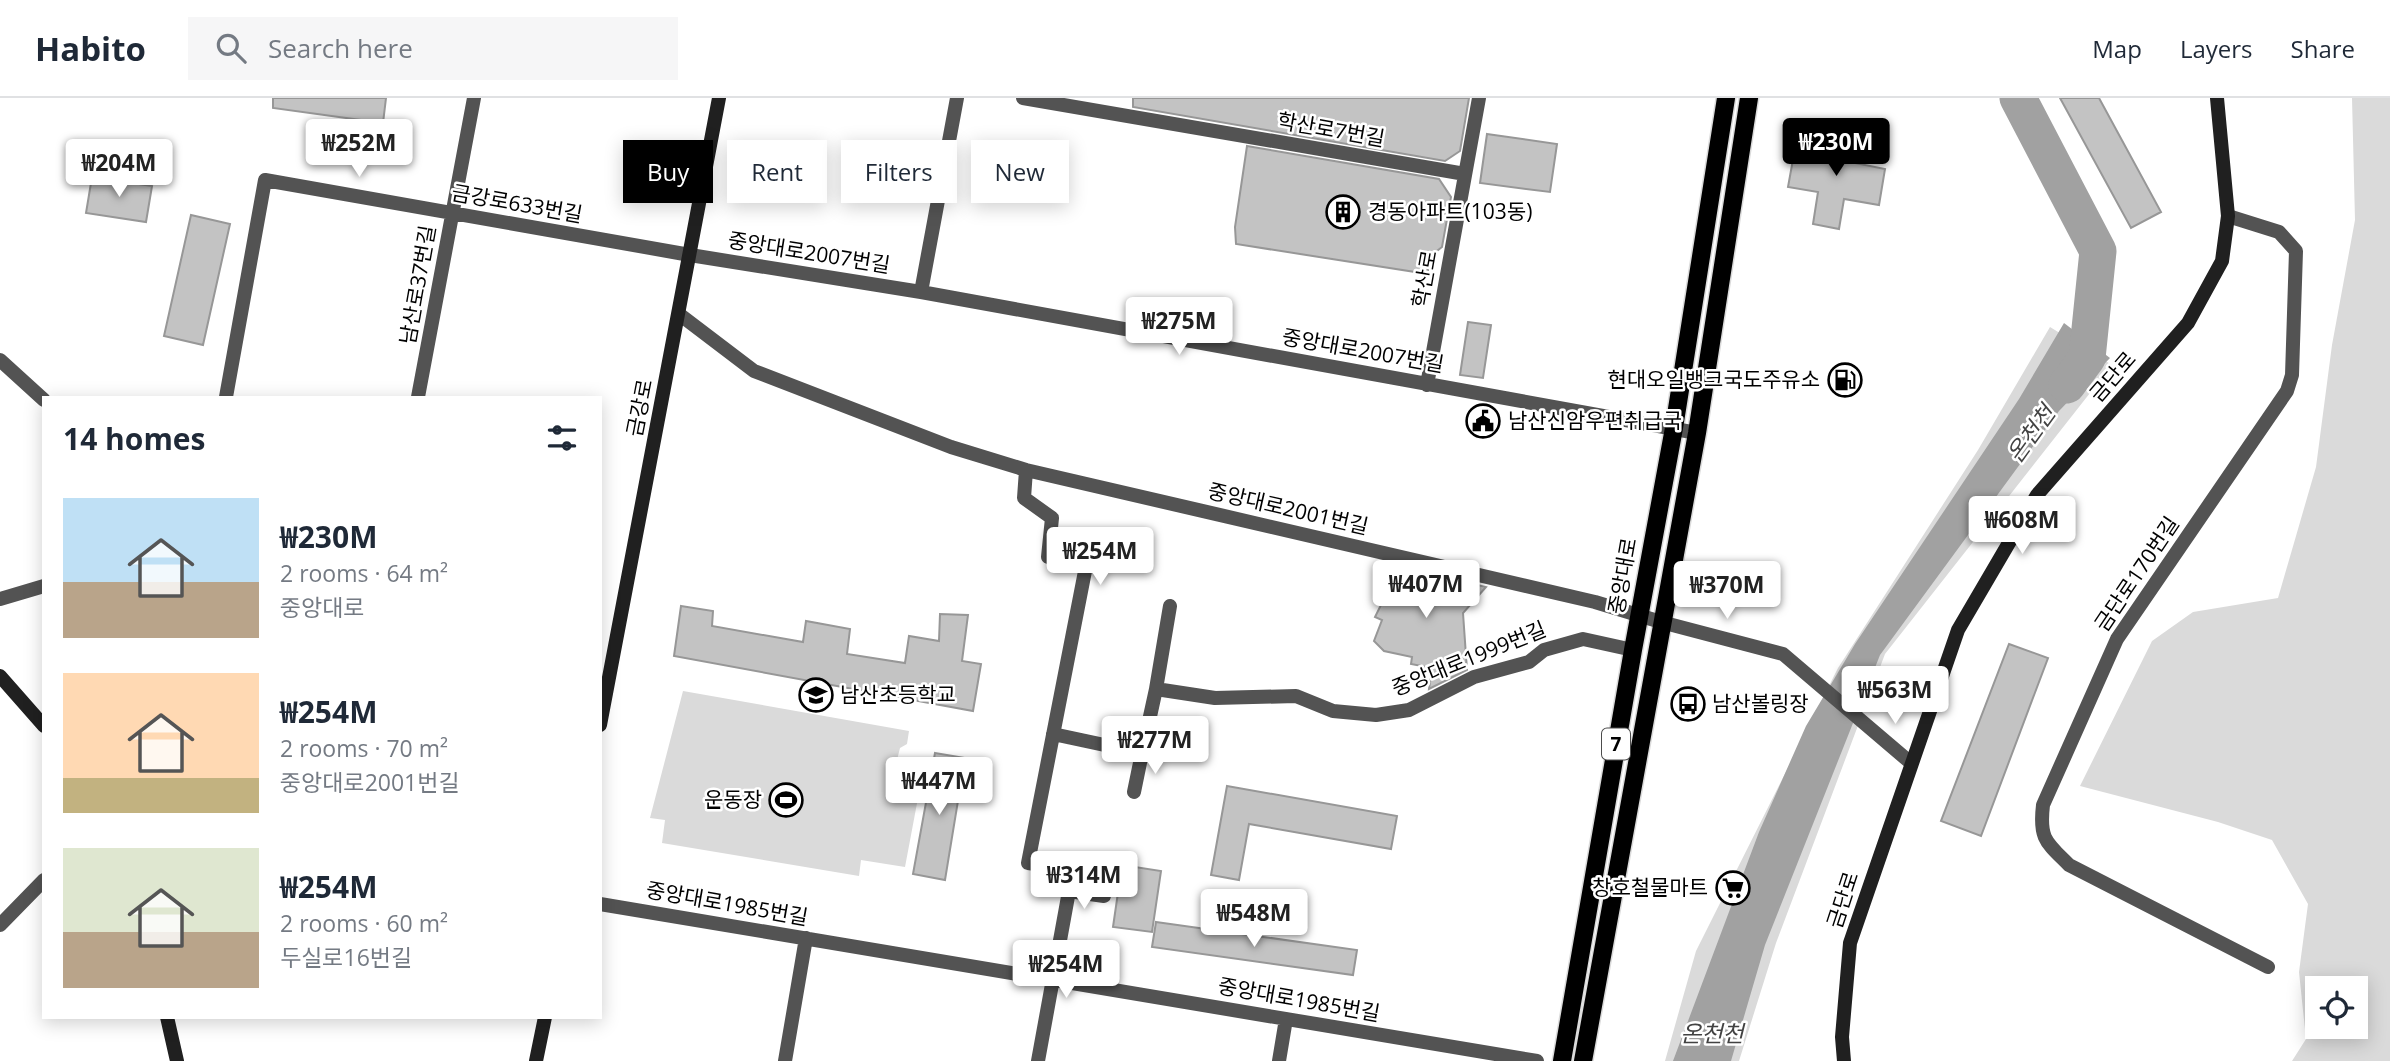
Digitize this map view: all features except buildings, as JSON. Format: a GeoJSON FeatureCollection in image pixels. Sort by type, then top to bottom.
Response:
{"type":"FeatureCollection","features":[{"type":"Feature","properties":{"kind":"main road","name":"중앙대로"},"geometry":{"type":"LineString","coordinates":[[1562,1061],[1674,428],[1726,98]]}},
{"type":"Feature","properties":{"kind":"main road","name":"7"},"geometry":{"type":"LineString","coordinates":[[1583,1061],[1697,433],[1749,98]]}},
{"type":"Feature","properties":{"kind":"street","name":"남산로37번길"},"geometry":{"type":"LineString","coordinates":[[418,396],[474,98]]}},
{"type":"Feature","properties":{"kind":"street","name":"금강로"},"geometry":{"type":"LineString","coordinates":[[602,715],[719,98]]}},
{"type":"Feature","properties":{"kind":"street"},"geometry":{"type":"LineString","coordinates":[[921,292],[957,98]]}},
{"type":"Feature","properties":{"kind":"street","name":"학산로7번길"},"geometry":{"type":"LineString","coordinates":[[1023,98],[1465,174]]}},
{"type":"Feature","properties":{"kind":"street","name":"학산로"},"geometry":{"type":"LineString","coordinates":[[1427,385],[1479,98]]}},
{"type":"Feature","properties":{"kind":"street","name":"금단로"},"geometry":{"type":"LineString","coordinates":[[1844,1061],[1842,1037],[1850,943],[1958,630],[2037,495],[2188,323],[2221,261],[2228,216],[2217,98]]}},
{"type":"Feature","properties":{"kind":"street","name":"금강로633번길"},"geometry":{"type":"LineString","coordinates":[[226,396],[265,180],[690,255]]}},
{"type":"Feature","properties":{"kind":"street","name":"금단로170번길"},"geometry":{"type":"LineString","coordinates":[[2228,216],[2279,232],[2296,251],[2292,375],[2287,391],[2117,639],[2043,806],[2040,828],[2050,846],[2069,865],[2268,967]]}},
{"type":"Feature","properties":{"kind":"street","name":"중앙대로2007번길"},"geometry":{"type":"LineString","coordinates":[[690,255],[921,292],[1697,433]]}},
{"type":"Feature","properties":{"kind":"street","name":"중앙대로2001번길"},"geometry":{"type":"LineString","coordinates":[[679,314],[754,371],[951,447],[1026,470],[1595,602],[1661,622]]}},
{"type":"Feature","properties":{"kind":"street"},"geometry":{"type":"LineString","coordinates":[[0,360],[42,398]]}},
{"type":"Feature","properties":{"kind":"street"},"geometry":{"type":"LineString","coordinates":[[1026,470],[1024,498],[1052,518],[1048,556],[1087,566],[1028,863],[1064,868],[1069,891],[1038,1061]]}},
{"type":"Feature","properties":{"kind":"street"},"geometry":{"type":"LineString","coordinates":[[0,599],[42,587]]}},
{"type":"Feature","properties":{"kind":"street"},"geometry":{"type":"LineString","coordinates":[[1134,792],[1170,606]]}},
{"type":"Feature","properties":{"kind":"street"},"geometry":{"type":"LineString","coordinates":[[1661,622],[1783,654],[1911,764]]}},
{"type":"Feature","properties":{"kind":"street","name":"중앙대로1999번길"},"geometry":{"type":"LineString","coordinates":[[1156,689],[1215,698],[1296,696],[1332,711],[1376,715],[1409,710],[1474,677],[1529,662],[1544,650],[1583,639],[1633,650]]}},
{"type":"Feature","properties":{"kind":"street"},"geometry":{"type":"LineString","coordinates":[[0,676],[42,724]]}},
{"type":"Feature","properties":{"kind":"street"},"geometry":{"type":"LineString","coordinates":[[1053,734],[1142,753]]}},
{"type":"Feature","properties":{"kind":"street"},"geometry":{"type":"LineString","coordinates":[[0,925],[42,882]]}},
{"type":"Feature","properties":{"kind":"street"},"geometry":{"type":"LineString","coordinates":[[1069,891],[1104,896]]}},
{"type":"Feature","properties":{"kind":"street","name":"중앙대로1985번길"},"geometry":{"type":"LineString","coordinates":[[602,904],[1537,1061]]}},
{"type":"Feature","properties":{"kind":"street"},"geometry":{"type":"LineString","coordinates":[[785,1061],[806,938]]}},
{"type":"Feature","properties":{"kind":"street"},"geometry":{"type":"LineString","coordinates":[[167,1019],[177,1061]]}},
{"type":"Feature","properties":{"kind":"street"},"geometry":{"type":"LineString","coordinates":[[536,1061],[545,1019]]}},
{"type":"Feature","properties":{"kind":"street"},"geometry":{"type":"LineString","coordinates":[[1279,1061],[1286,1019]]}},
{"type":"Feature","properties":{"kind":"shaded area"},"geometry":{"type":"Polygon","coordinates":[[[2352,98],[2390,98],[2390,1061],[2292,1061],[2306,1039],[2368,1039],[2368,976],[2305,976],[2305,1029],[2299,972],[2308,904],[2272,840],[2218,822],[2080,786],[2152,641],[2193,612],[2278,598],[2316,467],[2332,345],[2355,220],[2352,98]]]}},
{"type":"Feature","properties":{"kind":"shaded area","name":"온천천"},"geometry":{"type":"Polygon","coordinates":[[[2050,327],[2112,365],[1885,654],[1776,943],[1739,1061],[1665,1061],[1696,951],[1838,668],[1978,450],[2050,327]]]}},
{"type":"Feature","properties":{"kind":"shaded area","name":"운동장"},"geometry":{"type":"Polygon","coordinates":[[[683,691],[909,731],[907,744],[900,748],[896,764],[903,777],[921,782],[905,867],[861,860],[859,876],[662,843],[665,820],[650,818],[683,691]]]}},
{"type":"Feature","properties":{"kind":"water","name":"온천천"},"geometry":{"type":"Polygon","coordinates":[[[2064,323],[2110,358],[2059,411],[1880,655],[1765,945],[1731,1061],[1673,1061],[1759,832],[1806,726],[1855,644],[2019,399],[2064,323]]]}},
{"type":"Feature","properties":{"kind":"waterway","name":"온천천"},"geometry":{"type":"LineString","coordinates":[[2018,98],[2098,251],[2087,358],[2067,385]]}},
{"type":"Feature","properties":{"kind":"place","name":"경동아파트(103동)"},"geometry":{"type":"Point","coordinates":[1343,212]}},
{"type":"Feature","properties":{"kind":"place","name":"현대오일뱅크국도주유소"},"geometry":{"type":"Point","coordinates":[1845,380]}},
{"type":"Feature","properties":{"kind":"place","name":"남산신암우편취급국"},"geometry":{"type":"Point","coordinates":[1483,421]}},
{"type":"Feature","properties":{"kind":"place","name":"남산초등학교"},"geometry":{"type":"Point","coordinates":[816,695]}},
{"type":"Feature","properties":{"kind":"place","name":"남산볼링장"},"geometry":{"type":"Point","coordinates":[1688,704]}},
{"type":"Feature","properties":{"kind":"place","name":"운동장"},"geometry":{"type":"Point","coordinates":[786,800]}},
{"type":"Feature","properties":{"kind":"place","name":"창호철물마트"},"geometry":{"type":"Point","coordinates":[1733,888]}}]}
